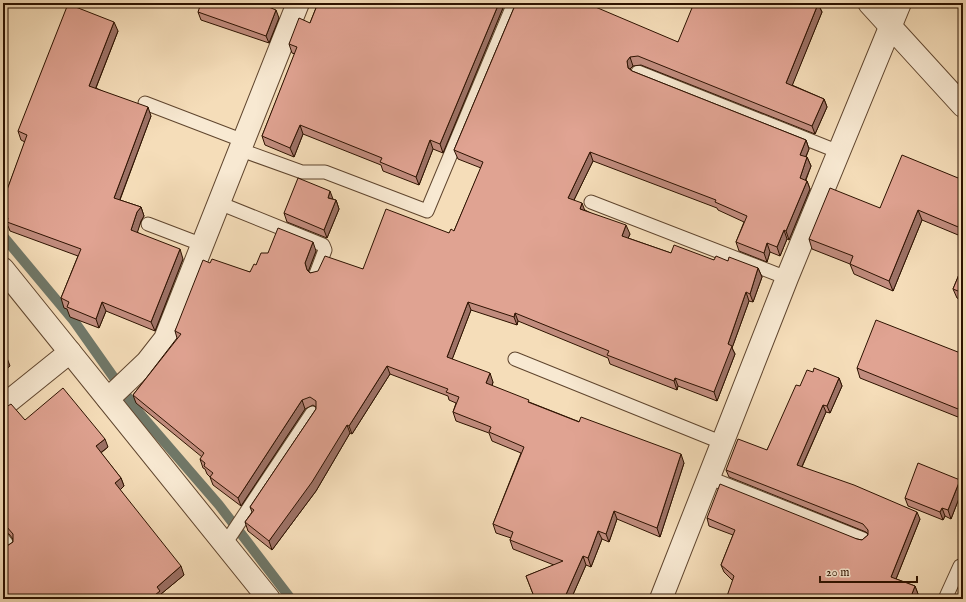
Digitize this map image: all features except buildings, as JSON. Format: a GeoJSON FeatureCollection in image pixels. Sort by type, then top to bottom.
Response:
{"type":"FeatureCollection","features":[{"type":"Feature","properties":{"kind":"street"},"geometry":{"type":"LineString","coordinates":[[108,399],[147,362],[165,339],[298,3]]}},
{"type":"Feature","properties":{"kind":"street"},"geometry":{"type":"LineString","coordinates":[[868,3],[891,26],[963,106]]}},
{"type":"Feature","properties":{"kind":"street"},"geometry":{"type":"LineString","coordinates":[[661,599],[710,478],[787,278],[900,3]]}},
{"type":"Feature","properties":{"kind":"street"},"geometry":{"type":"LineString","coordinates":[[3,269],[269,599]]}},
{"type":"Feature","properties":{"kind":"street"},"geometry":{"type":"LineString","coordinates":[[3,406],[70,352]]}},
{"type":"Feature","properties":{"kind":"lane"},"geometry":{"type":"LineString","coordinates":[[145,103],[302,172],[325,172],[427,211],[514,3]]}},
{"type":"Feature","properties":{"kind":"lane"},"geometry":{"type":"LineString","coordinates":[[638,72],[839,152]]}},
{"type":"Feature","properties":{"kind":"lane"},"geometry":{"type":"LineString","coordinates":[[591,202],[787,278]]}},
{"type":"Feature","properties":{"kind":"lane"},"geometry":{"type":"LineString","coordinates":[[219,203],[322,245],[325,250],[316,274]]}},
{"type":"Feature","properties":{"kind":"lane"},"geometry":{"type":"LineString","coordinates":[[148,224],[203,245]]}},
{"type":"Feature","properties":{"kind":"lane"},"geometry":{"type":"LineString","coordinates":[[515,359],[723,442]]}},
{"type":"Feature","properties":{"kind":"lane"},"geometry":{"type":"LineString","coordinates":[[225,544],[312,412]]}},
{"type":"Feature","properties":{"kind":"lane"},"geometry":{"type":"LineString","coordinates":[[710,478],[863,539]]}},
{"type":"Feature","properties":{"kind":"lane"},"geometry":{"type":"LineString","coordinates":[[946,599],[960,566]]}},
{"type":"Feature","properties":{"kind":"waterway"},"geometry":{"type":"LineString","coordinates":[[3,236],[74,321],[136,409],[219,505],[291,599]]}}]}
